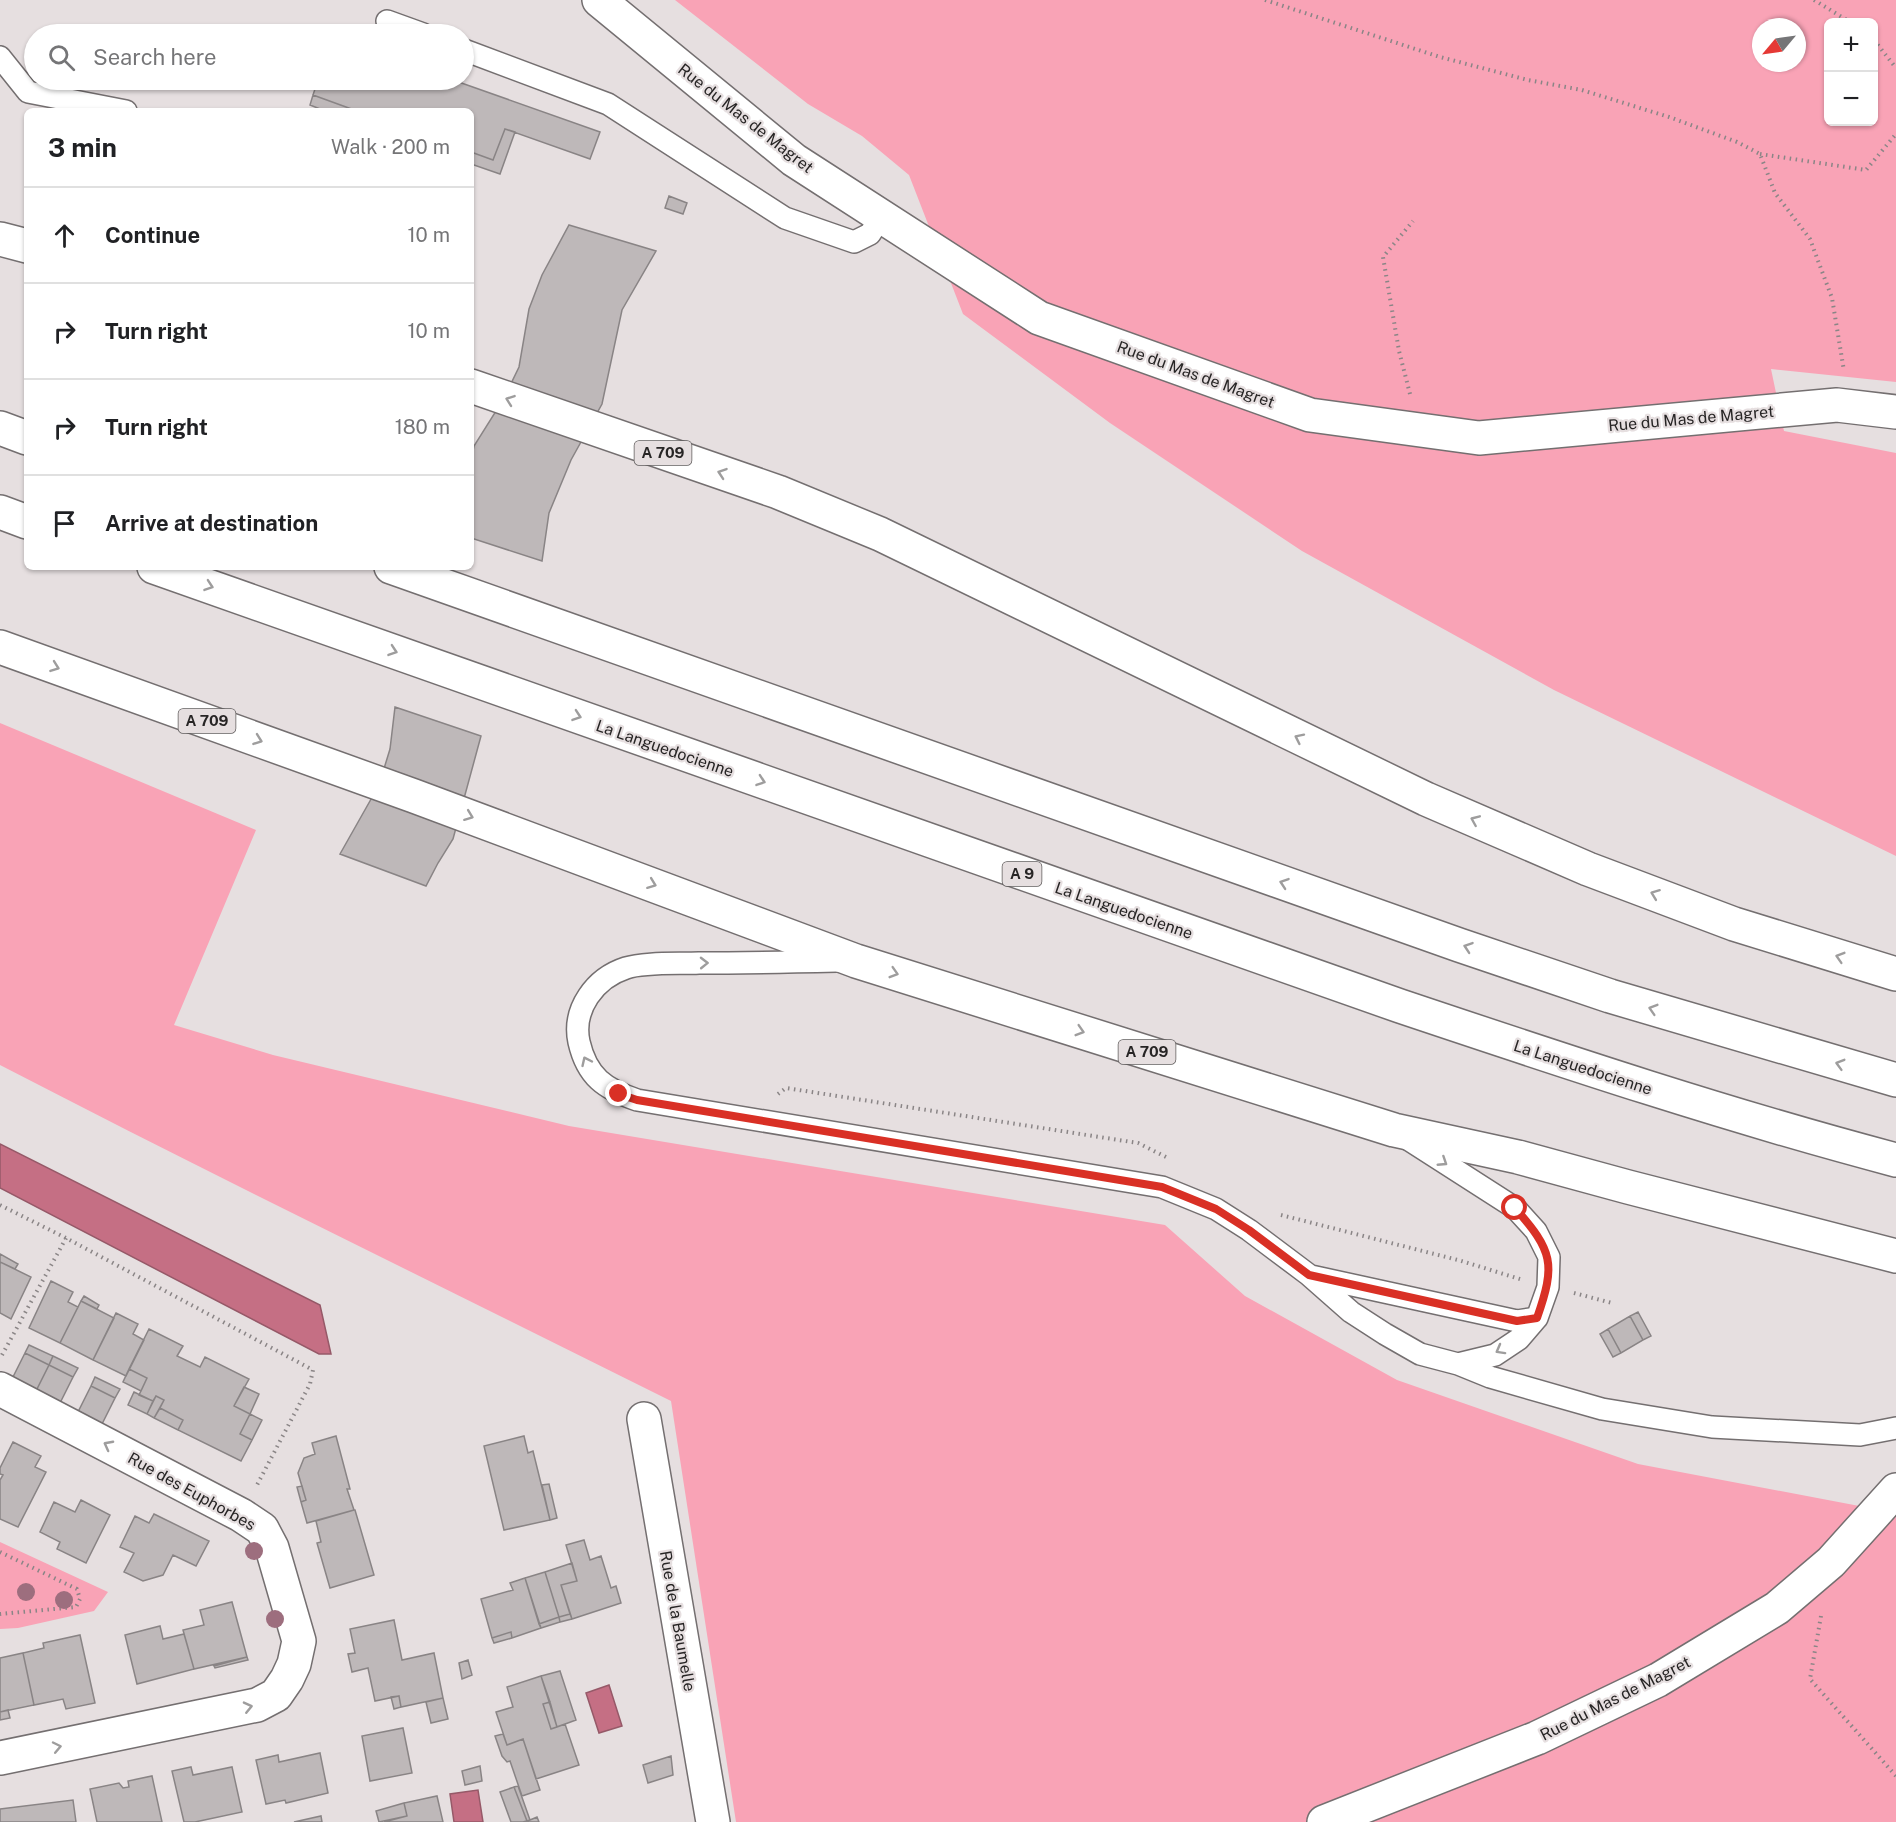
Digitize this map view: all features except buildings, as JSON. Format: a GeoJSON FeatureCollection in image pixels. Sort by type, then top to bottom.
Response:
{"type":"FeatureCollection","features":[{"type":"Feature","properties":{"kind":"main road","name":"Rue du Mas de Magret"},"geometry":{"type":"LineString","coordinates":[[599,0],[794,160],[1039,318],[1310,415],[1479,438],[1837,405],[1896,412]]}},
{"type":"Feature","properties":{"kind":"main road"},"geometry":{"type":"LineString","coordinates":[[0,239],[24,245]]}},
{"type":"Feature","properties":{"kind":"main road","name":"A 709"},"geometry":{"type":"LineString","coordinates":[[474,388],[778,492],[880,534],[1416,794],[1588,869],[1734,924],[1896,974]]}},
{"type":"Feature","properties":{"kind":"main road"},"geometry":{"type":"LineString","coordinates":[[0,428],[24,437]]}},
{"type":"Feature","properties":{"kind":"main road"},"geometry":{"type":"LineString","coordinates":[[0,512],[24,521]]}},
{"type":"Feature","properties":{"kind":"main road","name":"La Languedocienne"},"geometry":{"type":"LineString","coordinates":[[163,570],[1400,1006],[1589,1069],[1896,1160]]}},
{"type":"Feature","properties":{"kind":"main road"},"geometry":{"type":"LineString","coordinates":[[399,570],[1459,945],[1610,996],[1896,1080]]}},
{"type":"Feature","properties":{"kind":"main road","name":"A 709"},"geometry":{"type":"LineString","coordinates":[[0,647],[414,796],[856,961],[1394,1130],[1518,1157],[1896,1256]]}},
{"type":"Feature","properties":{"kind":"main road","name":"Rue des Euphorbes"},"geometry":{"type":"LineString","coordinates":[[0,1389],[241,1515],[262,1529],[272,1548],[299,1641],[294,1664],[287,1679],[276,1695],[257,1706],[0,1758]]}},
{"type":"Feature","properties":{"kind":"main road","name":"Rue de la Baumelle"},"geometry":{"type":"LineString","coordinates":[[644,1419],[713,1822]]}},
{"type":"Feature","properties":{"kind":"main road","name":"Rue du Mas de Magret"},"geometry":{"type":"LineString","coordinates":[[1324,1822],[1537,1738],[1658,1680],[1777,1608],[1831,1562],[1896,1490]]}},
{"type":"Feature","properties":{"kind":"lane"},"geometry":{"type":"LineString","coordinates":[[387,21],[395,24]]}},
{"type":"Feature","properties":{"kind":"lane"},"geometry":{"type":"LineString","coordinates":[[474,54],[608,104],[785,218],[854,242],[870,234],[881,217]]}},
{"type":"Feature","properties":{"kind":"lane"},"geometry":{"type":"LineString","coordinates":[[0,57],[24,87]]}},
{"type":"Feature","properties":{"kind":"lane"},"geometry":{"type":"LineString","coordinates":[[26,90],[111,108]]}},
{"type":"Feature","properties":{"kind":"lane"},"geometry":{"type":"LineString","coordinates":[[856,961],[670,964],[628,967],[610,975],[588,994],[578,1023],[578,1039],[582,1054],[592,1073],[604,1086],[637,1100],[1162,1187],[1216,1209],[1249,1230],[1309,1275],[1351,1312],[1420,1354],[1602,1409],[1712,1427],[1860,1434],[1896,1428]]}},
{"type":"Feature","properties":{"kind":"lane"},"geometry":{"type":"LineString","coordinates":[[1394,1130],[1515,1208],[1536,1231],[1548,1257],[1548,1287],[1537,1318],[1519,1339],[1495,1354],[1458,1364]]}},
{"type":"Feature","properties":{"kind":"lane"},"geometry":{"type":"LineString","coordinates":[[1309,1275],[1517,1321],[1537,1318]]}},
{"type":"Feature","properties":{"kind":"path"},"geometry":{"type":"LineString","coordinates":[[1265,0],[1440,57],[1528,80],[1582,90],[1737,142],[1760,154],[1866,170],[1896,134]]}},
{"type":"Feature","properties":{"kind":"path"},"geometry":{"type":"LineString","coordinates":[[1814,0],[1843,18]]}},
{"type":"Feature","properties":{"kind":"path"},"geometry":{"type":"LineString","coordinates":[[1878,44],[1896,68]]}},
{"type":"Feature","properties":{"kind":"path"},"geometry":{"type":"LineString","coordinates":[[1760,154],[1775,193],[1810,239],[1832,298],[1845,380],[1837,405]]}},
{"type":"Feature","properties":{"kind":"path"},"geometry":{"type":"LineString","coordinates":[[1413,221],[1383,257],[1399,351],[1419,430]]}},
{"type":"Feature","properties":{"kind":"path"},"geometry":{"type":"LineString","coordinates":[[0,1205],[313,1370],[310,1384],[241,1515]]}},
{"type":"Feature","properties":{"kind":"path"},"geometry":{"type":"LineString","coordinates":[[0,1358],[66,1238]]}},
{"type":"Feature","properties":{"kind":"path"},"geometry":{"type":"LineString","coordinates":[[0,1552],[77,1589],[80,1599],[76,1607],[0,1614]]}},
{"type":"Feature","properties":{"kind":"path"},"geometry":{"type":"LineString","coordinates":[[1831,1562],[1810,1679],[1896,1776]]}},
{"type":"Feature","properties":{"kind":"shaded area"},"geometry":{"type":"Polygon","coordinates":[[[675,0],[1896,0],[1896,382],[1771,369],[1784,431],[1896,453],[1896,856],[1554,690],[1302,551],[1110,423],[963,314],[909,175],[862,136],[808,104],[675,0]]]}},
{"type":"Feature","properties":{"kind":"shaded area"},"geometry":{"type":"Polygon","coordinates":[[[0,723],[256,830],[174,1025],[273,1055],[569,1126],[1165,1225],[1245,1296],[1397,1380],[1638,1464],[1896,1513],[1896,1822],[736,1822],[671,1401],[0,1065],[0,723]]]}},
{"type":"Feature","properties":{"kind":"shaded area"},"geometry":{"type":"Polygon","coordinates":[[[0,1144],[320,1305],[331,1354],[319,1354],[0,1188],[0,1144]]]}},
{"type":"Feature","properties":{"kind":"shaded area"},"geometry":{"type":"Polygon","coordinates":[[[0,1542],[108,1592],[94,1611],[18,1628],[0,1629],[0,1542]]]}},
{"type":"Feature","properties":{"kind":"shaded area"},"geometry":{"type":"Polygon","coordinates":[[[609,1685],[622,1726],[599,1733],[586,1693],[609,1685]]]}},
{"type":"Feature","properties":{"kind":"shaded area"},"geometry":{"type":"Polygon","coordinates":[[[478,1790],[483,1822],[454,1822],[450,1794],[478,1790]]]}},
{"type":"Feature","properties":{"kind":"route"},"geometry":{"type":"LineString","coordinates":[[619,1094],[637,1100],[1162,1187],[1216,1209],[1249,1230],[1309,1275],[1517,1321],[1537,1318],[1548,1287],[1548,1257],[1536,1231],[1515,1208]]}}]}
